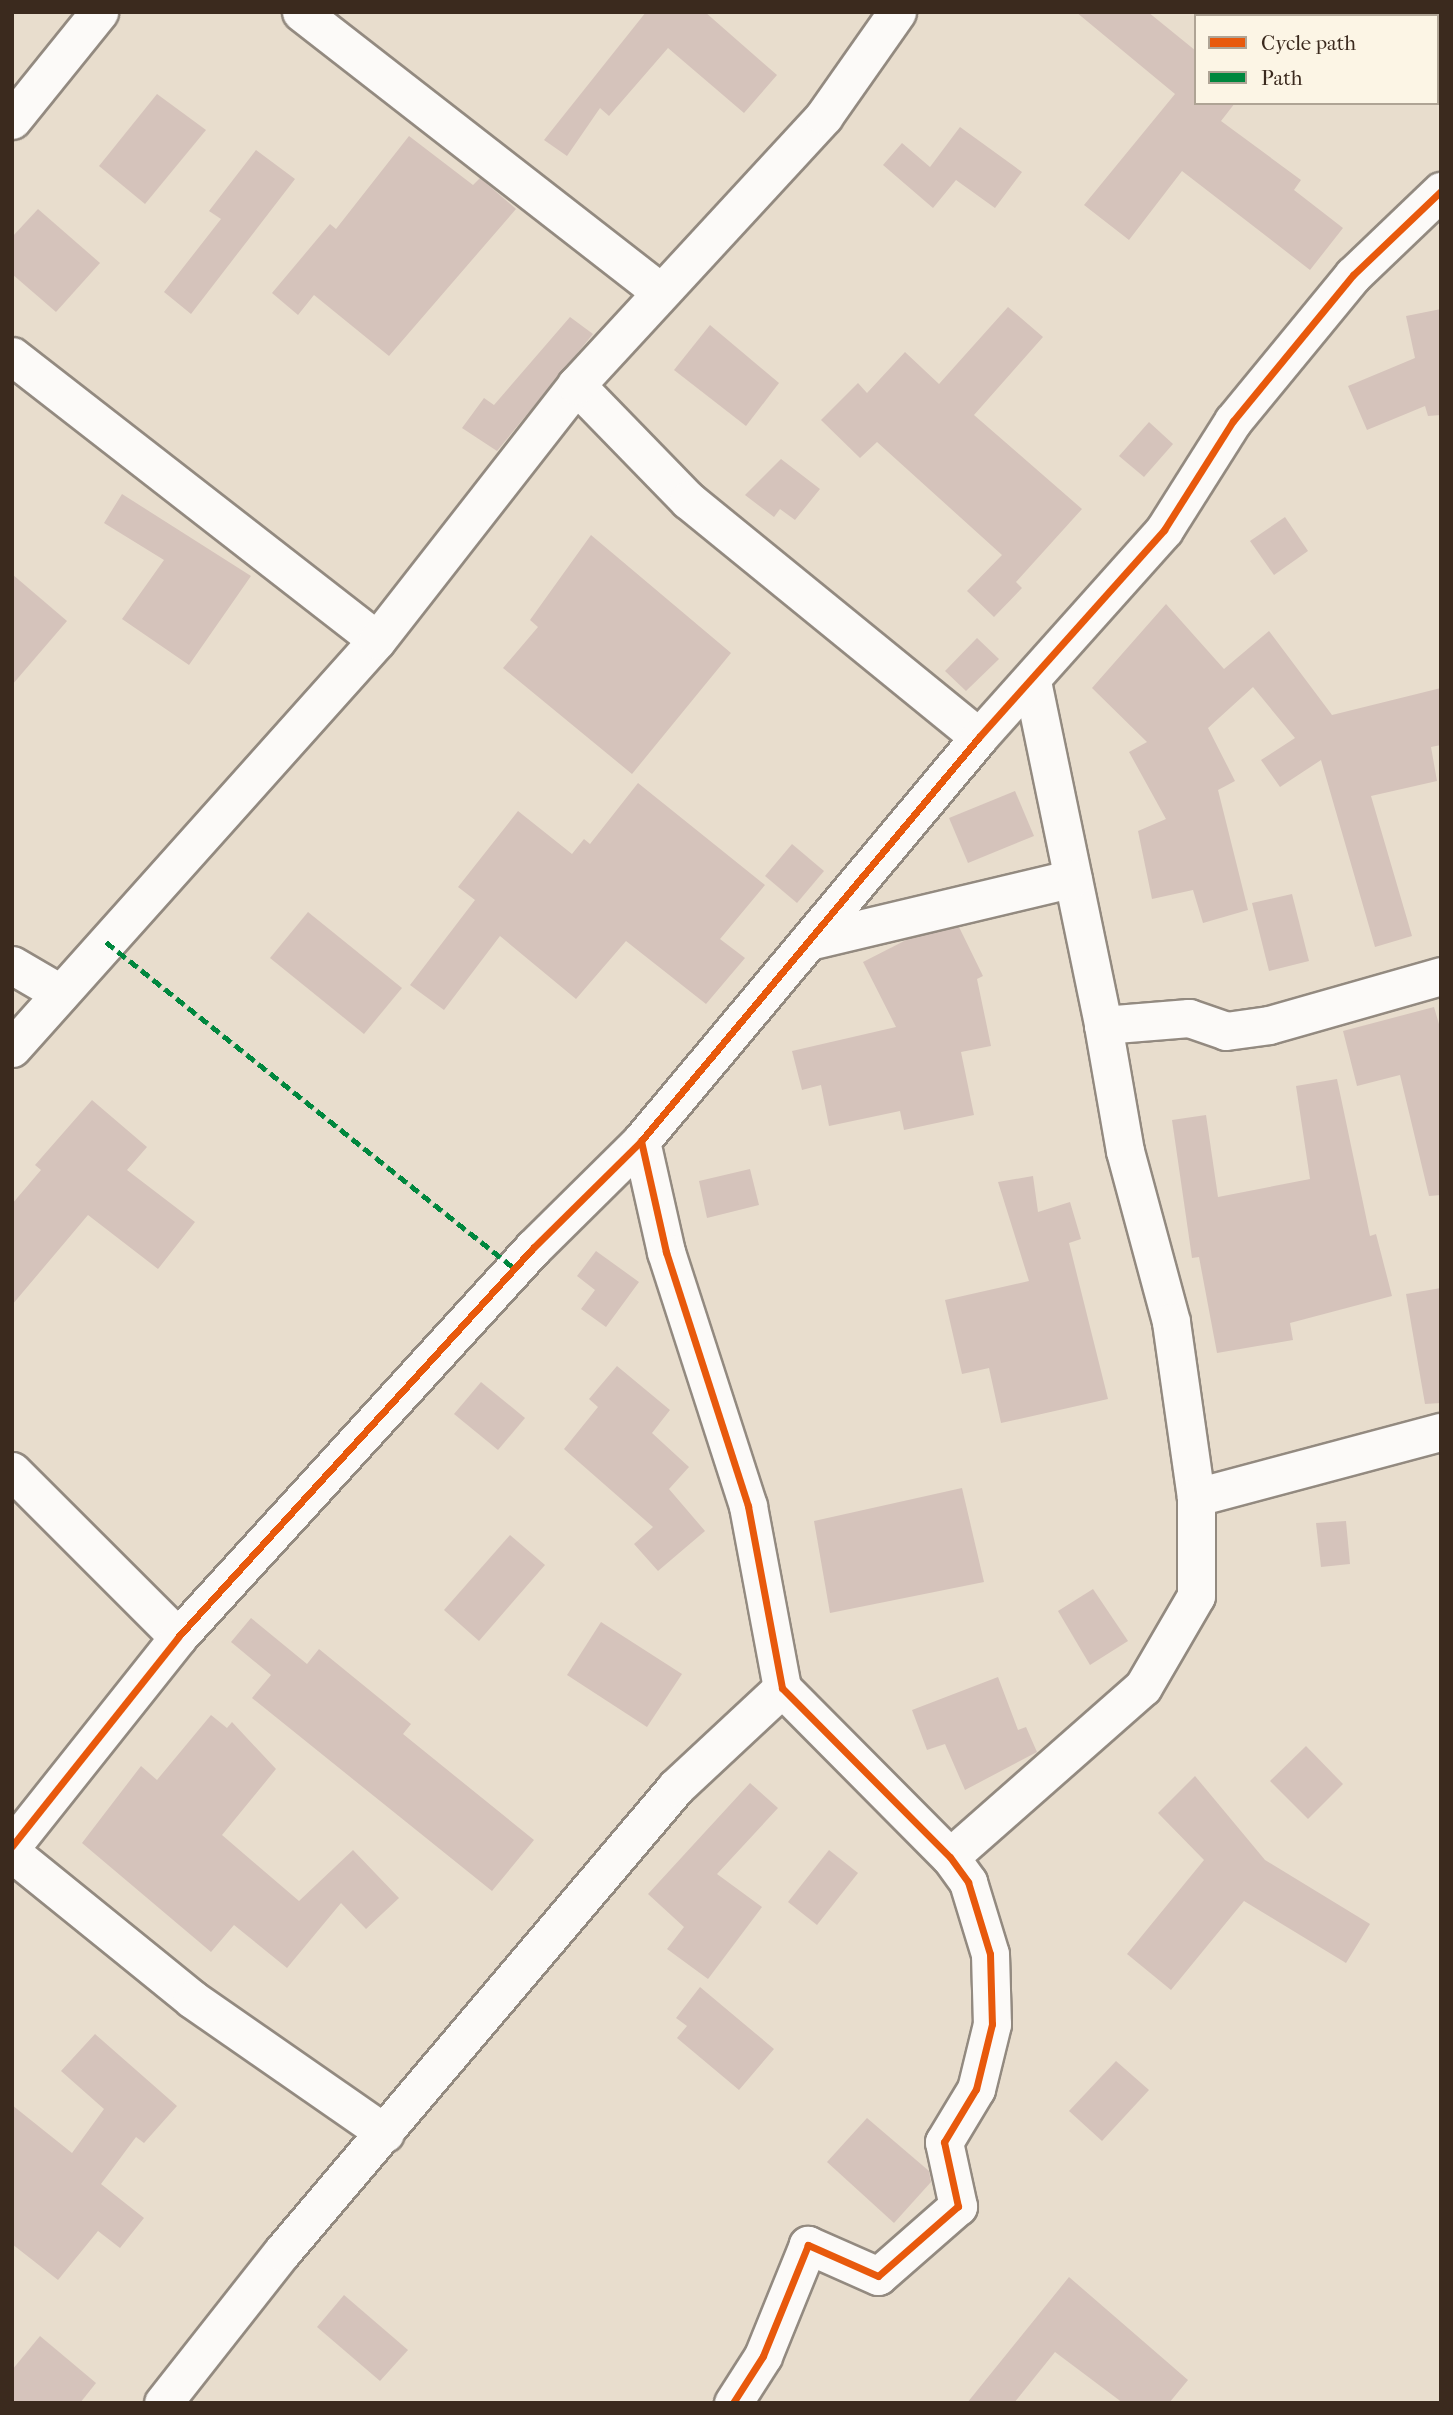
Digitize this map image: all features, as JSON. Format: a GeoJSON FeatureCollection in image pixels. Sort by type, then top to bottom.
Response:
{"type":"FeatureCollection","features":[{"type":"Feature","properties":{"kind":"street"},"geometry":{"type":"LineString","coordinates":[[12,120],[99,12]]}},
{"type":"Feature","properties":{"kind":"street"},"geometry":{"type":"LineString","coordinates":[[301,12],[660,291]]}},
{"type":"Feature","properties":{"kind":"street"},"geometry":{"type":"LineString","coordinates":[[12,1048],[377,640],[576,385],[660,291],[824,117],[897,12]]}},
{"type":"Feature","properties":{"kind":"street"},"geometry":{"type":"LineString","coordinates":[[12,1846],[178,1637],[533,1248],[641,1140],[979,737],[1032,681],[1164,530],[1233,421],[1353,275],[1441,191]]}},
{"type":"Feature","properties":{"kind":"street"},"geometry":{"type":"LineString","coordinates":[[12,356],[377,640]]}},
{"type":"Feature","properties":{"kind":"street"},"geometry":{"type":"LineString","coordinates":[[576,385],[698,509],[979,737]]}},
{"type":"Feature","properties":{"kind":"street"},"geometry":{"type":"LineString","coordinates":[[950,1857],[1143,1687],[1196,1596],[1196,1497],[1171,1322],[1125,1151],[1103,1026],[1032,681]]}},
{"type":"Feature","properties":{"kind":"street"},"geometry":{"type":"LineString","coordinates":[[809,941],[1073,878]]}},
{"type":"Feature","properties":{"kind":"street"},"geometry":{"type":"LineString","coordinates":[[12,965],[60,993]]}},
{"type":"Feature","properties":{"kind":"street"},"geometry":{"type":"LineString","coordinates":[[1103,1026],[1189,1018],[1226,1031],[1269,1026],[1441,976]]}},
{"type":"Feature","properties":{"kind":"street"},"geometry":{"type":"LineString","coordinates":[[641,1140],[666,1252],[748,1506],[782,1688],[950,1857],[968,1882],[990,1954],[992,2024],[976,2089],[944,2142],[958,2206],[878,2276],[808,2245],[775,2331],[733,2403]]}},
{"type":"Feature","properties":{"kind":"street"},"geometry":{"type":"LineString","coordinates":[[1196,1497],[1441,1432]]}},
{"type":"Feature","properties":{"kind":"street"},"geometry":{"type":"LineString","coordinates":[[12,1471],[178,1637]]}},
{"type":"Feature","properties":{"kind":"street"},"geometry":{"type":"LineString","coordinates":[[163,2403],[385,2133],[676,1787],[782,1688]]}},
{"type":"Feature","properties":{"kind":"street"},"geometry":{"type":"LineString","coordinates":[[12,1853],[192,1999],[385,2133]]}},
{"type":"Feature","properties":{"kind":"building"},"geometry":{"type":"Polygon","coordinates":[[[646,12],[705,12],[777,75],[744,113],[668,48],[609,116],[600,108],[567,156],[544,140],[646,12]]]}},
{"type":"Feature","properties":{"kind":"building"},"geometry":{"type":"Polygon","coordinates":[[[1076,12],[1148,12],[1194,49],[1194,105],[1233,105],[1221,121],[1301,180],[1294,190],[1343,228],[1310,270],[1182,171],[1129,240],[1084,205],[1175,94],[1076,12]]]}},
{"type":"Feature","properties":{"kind":"building"},"geometry":{"type":"Polygon","coordinates":[[[157,94],[206,130],[145,204],[99,166],[157,94]]]}},
{"type":"Feature","properties":{"kind":"building"},"geometry":{"type":"Polygon","coordinates":[[[960,127],[1022,172],[995,208],[956,180],[933,208],[883,165],[902,143],[930,167],[960,127]]]}},
{"type":"Feature","properties":{"kind":"building"},"geometry":{"type":"Polygon","coordinates":[[[409,136],[473,185],[480,178],[516,209],[389,356],[314,295],[298,315],[272,293],[330,224],[336,229],[409,136]]]}},
{"type":"Feature","properties":{"kind":"building"},"geometry":{"type":"Polygon","coordinates":[[[256,150],[295,179],[191,314],[164,292],[221,219],[209,211],[256,150]]]}},
{"type":"Feature","properties":{"kind":"building"},"geometry":{"type":"Polygon","coordinates":[[[38,209],[100,263],[56,312],[12,274],[12,237],[38,209]]]}},
{"type":"Feature","properties":{"kind":"building"},"geometry":{"type":"Polygon","coordinates":[[[1008,307],[1043,337],[974,415],[1082,509],[1016,582],[1022,588],[994,617],[967,591],[1002,555],[877,442],[860,458],[821,420],[858,383],[867,393],[905,352],[939,384],[1008,307]]]}},
{"type":"Feature","properties":{"kind":"building"},"geometry":{"type":"Polygon","coordinates":[[[1441,309],[1441,415],[1428,416],[1425,406],[1367,430],[1348,386],[1415,358],[1406,316],[1441,309]]]}},
{"type":"Feature","properties":{"kind":"building"},"geometry":{"type":"Polygon","coordinates":[[[570,317],[593,334],[497,451],[462,428],[484,398],[494,405],[570,317]]]}},
{"type":"Feature","properties":{"kind":"building"},"geometry":{"type":"Polygon","coordinates":[[[710,325],[779,383],[746,426],[674,370],[710,325]]]}},
{"type":"Feature","properties":{"kind":"building"},"geometry":{"type":"Polygon","coordinates":[[[1149,422],[1173,444],[1144,477],[1119,456],[1149,422]]]}},
{"type":"Feature","properties":{"kind":"building"},"geometry":{"type":"Polygon","coordinates":[[[781,459],[820,489],[795,520],[780,509],[774,517],[745,495],[781,459]]]}},
{"type":"Feature","properties":{"kind":"building"},"geometry":{"type":"Polygon","coordinates":[[[122,494],[251,576],[189,665],[122,619],[164,560],[104,523],[122,494]]]}},
{"type":"Feature","properties":{"kind":"building"},"geometry":{"type":"Polygon","coordinates":[[[1285,517],[1308,551],[1274,575],[1250,541],[1285,517]]]}},
{"type":"Feature","properties":{"kind":"building"},"geometry":{"type":"Polygon","coordinates":[[[591,535],[731,653],[632,774],[503,668],[538,627],[530,620],[591,535]]]}},
{"type":"Feature","properties":{"kind":"building"},"geometry":{"type":"Polygon","coordinates":[[[12,574],[67,621],[12,685],[12,574]]]}},
{"type":"Feature","properties":{"kind":"building"},"geometry":{"type":"Polygon","coordinates":[[[1166,604],[1224,669],[1269,631],[1332,715],[1441,688],[1441,745],[1431,747],[1437,781],[1371,796],[1412,936],[1375,947],[1321,760],[1280,787],[1261,760],[1295,738],[1253,687],[1208,728],[1235,781],[1218,790],[1248,910],[1203,923],[1193,890],[1152,899],[1138,831],[1166,819],[1129,752],[1147,742],[1092,688],[1166,604]]]}},
{"type":"Feature","properties":{"kind":"building"},"geometry":{"type":"Polygon","coordinates":[[[977,638],[999,659],[966,691],[945,671],[977,638]]]}},
{"type":"Feature","properties":{"kind":"building"},"geometry":{"type":"Polygon","coordinates":[[[638,783],[765,885],[720,939],[745,958],[706,1004],[626,941],[576,999],[500,936],[444,1010],[410,985],[475,900],[458,887],[518,811],[572,854],[584,839],[590,844],[638,783]]]}},
{"type":"Feature","properties":{"kind":"building"},"geometry":{"type":"Polygon","coordinates":[[[1015,791],[1034,836],[968,863],[949,818],[1015,791]]]}},
{"type":"Feature","properties":{"kind":"building"},"geometry":{"type":"Polygon","coordinates":[[[792,844],[824,871],[797,903],[765,876],[792,844]]]}},
{"type":"Feature","properties":{"kind":"building"},"geometry":{"type":"Polygon","coordinates":[[[1292,894],[1309,961],[1269,971],[1252,903],[1292,894]]]}},
{"type":"Feature","properties":{"kind":"building"},"geometry":{"type":"Polygon","coordinates":[[[308,912],[402,988],[364,1034],[270,958],[308,912]]]}},
{"type":"Feature","properties":{"kind":"building"},"geometry":{"type":"Polygon","coordinates":[[[959,927],[983,976],[977,979],[991,1046],[961,1052],[974,1115],[904,1130],[900,1111],[829,1126],[821,1085],[802,1090],[792,1051],[896,1027],[863,962],[910,938],[959,927]]]}},
{"type":"Feature","properties":{"kind":"building"},"geometry":{"type":"Polygon","coordinates":[[[1434,1007],[1441,1031],[1441,1195],[1429,1196],[1400,1075],[1357,1086],[1343,1031],[1434,1007]]]}},
{"type":"Feature","properties":{"kind":"building"},"geometry":{"type":"Polygon","coordinates":[[[1337,1079],[1370,1236],[1376,1234],[1392,1296],[1290,1323],[1293,1340],[1217,1353],[1199,1257],[1192,1258],[1172,1120],[1206,1115],[1218,1197],[1310,1179],[1296,1086],[1337,1079]]]}},
{"type":"Feature","properties":{"kind":"building"},"geometry":{"type":"Polygon","coordinates":[[[92,1100],[147,1147],[127,1170],[195,1222],[158,1269],[88,1215],[12,1305],[12,1204],[41,1170],[35,1165],[92,1100]]]}},
{"type":"Feature","properties":{"kind":"building"},"geometry":{"type":"Polygon","coordinates":[[[750,1169],[759,1205],[707,1218],[699,1181],[750,1169]]]}},
{"type":"Feature","properties":{"kind":"building"},"geometry":{"type":"Polygon","coordinates":[[[1033,1176],[1038,1212],[1070,1202],[1081,1239],[1069,1243],[1108,1399],[1001,1423],[989,1368],[962,1374],[945,1300],[1029,1281],[998,1182],[1033,1176]]]}},
{"type":"Feature","properties":{"kind":"building"},"geometry":{"type":"Polygon","coordinates":[[[596,1251],[639,1282],[606,1327],[581,1309],[595,1290],[577,1276],[596,1251]]]}},
{"type":"Feature","properties":{"kind":"building"},"geometry":{"type":"Polygon","coordinates":[[[1441,1288],[1441,1403],[1425,1404],[1406,1294],[1441,1288]]]}},
{"type":"Feature","properties":{"kind":"building"},"geometry":{"type":"Polygon","coordinates":[[[617,1366],[670,1410],[652,1433],[689,1467],[669,1489],[705,1531],[658,1571],[634,1544],[653,1527],[564,1449],[598,1407],[589,1399],[617,1366]]]}},
{"type":"Feature","properties":{"kind":"building"},"geometry":{"type":"Polygon","coordinates":[[[481,1382],[525,1418],[498,1450],[454,1414],[481,1382]]]}},
{"type":"Feature","properties":{"kind":"building"},"geometry":{"type":"Polygon","coordinates":[[[962,1488],[984,1582],[830,1613],[814,1521],[962,1488]]]}},
{"type":"Feature","properties":{"kind":"building"},"geometry":{"type":"Polygon","coordinates":[[[1346,1521],[1350,1564],[1321,1567],[1316,1523],[1346,1521]]]}},
{"type":"Feature","properties":{"kind":"building"},"geometry":{"type":"Polygon","coordinates":[[[510,1535],[545,1565],[479,1641],[444,1610],[510,1535]]]}},
{"type":"Feature","properties":{"kind":"building"},"geometry":{"type":"Polygon","coordinates":[[[1093,1589],[1128,1641],[1090,1665],[1058,1611],[1093,1589]]]}},
{"type":"Feature","properties":{"kind":"building"},"geometry":{"type":"Polygon","coordinates":[[[251,1618],[307,1664],[319,1649],[411,1724],[403,1734],[534,1840],[492,1891],[252,1698],[271,1675],[231,1642],[251,1618]]]}},
{"type":"Feature","properties":{"kind":"building"},"geometry":{"type":"Polygon","coordinates":[[[601,1622],[682,1674],[647,1727],[567,1675],[601,1622]]]}},
{"type":"Feature","properties":{"kind":"building"},"geometry":{"type":"Polygon","coordinates":[[[998,1677],[1018,1730],[1026,1727],[1037,1752],[965,1790],[945,1744],[927,1750],[912,1710],[998,1677]]]}},
{"type":"Feature","properties":{"kind":"building"},"geometry":{"type":"Polygon","coordinates":[[[211,1715],[227,1728],[232,1722],[276,1769],[222,1835],[299,1901],[353,1850],[399,1898],[366,1929],[341,1903],[287,1968],[234,1925],[211,1952],[82,1843],[141,1766],[157,1780],[211,1715]]]}},
{"type":"Feature","properties":{"kind":"building"},"geometry":{"type":"Polygon","coordinates":[[[1306,1746],[1343,1784],[1308,1819],[1270,1781],[1306,1746]]]}},
{"type":"Feature","properties":{"kind":"building"},"geometry":{"type":"Polygon","coordinates":[[[1195,1776],[1265,1860],[1370,1924],[1346,1963],[1244,1901],[1171,1990],[1127,1954],[1204,1860],[1158,1813],[1195,1776]]]}},
{"type":"Feature","properties":{"kind":"building"},"geometry":{"type":"Polygon","coordinates":[[[750,1783],[778,1808],[717,1874],[762,1907],[708,1979],[667,1949],[684,1927],[648,1894],[750,1783]]]}},
{"type":"Feature","properties":{"kind":"building"},"geometry":{"type":"Polygon","coordinates":[[[829,1850],[858,1873],[817,1925],[788,1902],[829,1850]]]}},
{"type":"Feature","properties":{"kind":"building"},"geometry":{"type":"Polygon","coordinates":[[[700,1987],[774,2049],[739,2090],[677,2038],[687,2026],[676,2018],[700,1987]]]}},
{"type":"Feature","properties":{"kind":"building"},"geometry":{"type":"Polygon","coordinates":[[[95,2034],[177,2106],[144,2143],[136,2137],[101,2184],[144,2218],[120,2248],[98,2231],[58,2280],[12,2244],[12,2105],[72,2153],[104,2109],[61,2071],[95,2034]]]}},
{"type":"Feature","properties":{"kind":"building"},"geometry":{"type":"Polygon","coordinates":[[[1116,2061],[1149,2090],[1102,2141],[1069,2111],[1116,2061]]]}},
{"type":"Feature","properties":{"kind":"building"},"geometry":{"type":"Polygon","coordinates":[[[867,2118],[929,2171],[931,2182],[894,2223],[827,2162],[867,2118]]]}},
{"type":"Feature","properties":{"kind":"building"},"geometry":{"type":"Polygon","coordinates":[[[1069,2277],[1188,2380],[1169,2403],[1123,2403],[1055,2352],[1014,2403],[967,2403],[1069,2277]]]}},
{"type":"Feature","properties":{"kind":"building"},"geometry":{"type":"Polygon","coordinates":[[[344,2295],[408,2350],[380,2381],[317,2327],[344,2295]]]}},
{"type":"Feature","properties":{"kind":"building"},"geometry":{"type":"Polygon","coordinates":[[[40,2336],[96,2383],[80,2403],[12,2403],[12,2370],[40,2336]]]}},
{"type":"Feature","properties":{"kind":"marked path"},"geometry":{"type":"LineString","coordinates":[[106,942],[515,1269]]}},
{"type":"Feature","properties":{"kind":"cycle path"},"geometry":{"type":"LineString","coordinates":[[12,1846],[178,1637],[533,1248],[641,1141],[979,737],[1164,530],[1233,421],[1353,275],[1441,191]]}},
{"type":"Feature","properties":{"kind":"cycle path"},"geometry":{"type":"LineString","coordinates":[[641,1141],[666,1252],[748,1506],[782,1688],[950,1857],[968,1882],[990,1954],[992,2024],[976,2089],[944,2142],[958,2206],[878,2276],[808,2245],[763,2356],[733,2403]]}}]}
